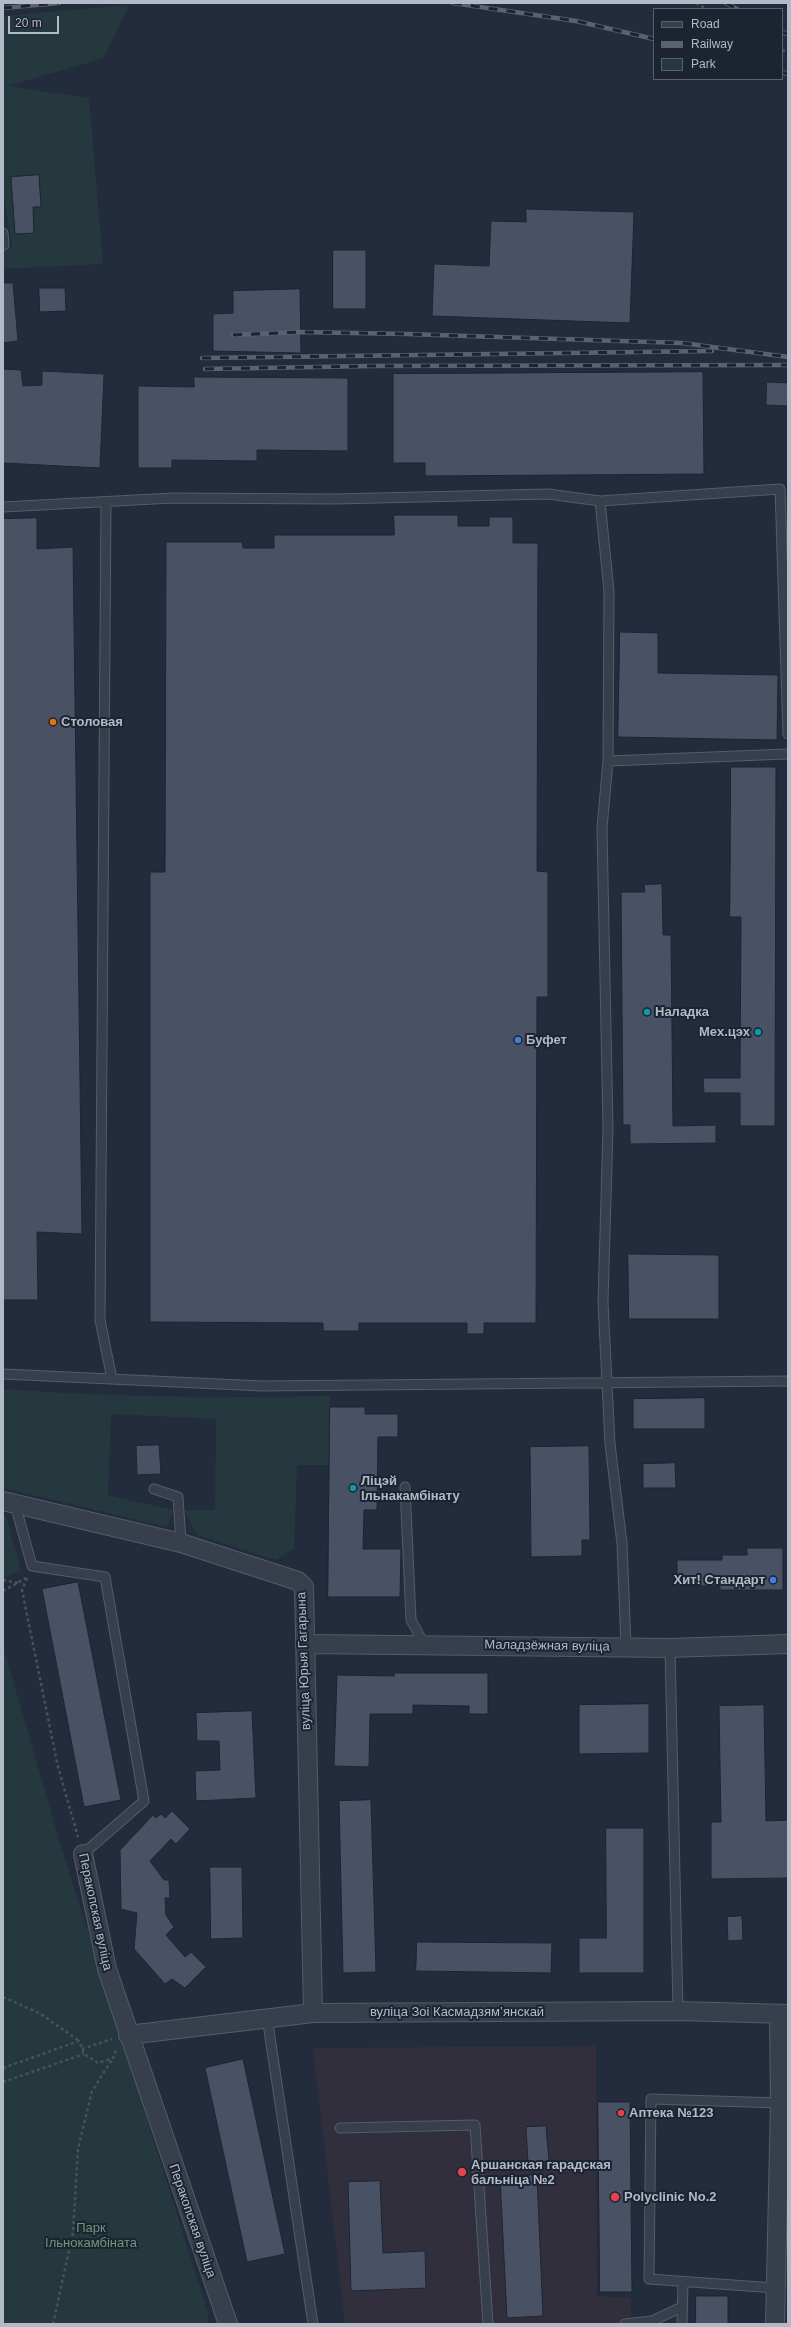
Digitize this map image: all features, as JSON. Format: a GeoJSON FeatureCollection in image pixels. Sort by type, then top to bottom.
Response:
{"type":"FeatureCollection","features":[{"type":"Feature","properties":{"kind":"street","name":"вуліца Юрыя Гагарына"},"geometry":{"type":"LineString","coordinates":[[9,1502],[181,1543],[298,1581],[304,1587],[313,2013]]}},
{"type":"Feature","properties":{"kind":"street","name":"Маладзёжная вуліца"},"geometry":{"type":"LineString","coordinates":[[305,1644],[424,1644],[670,1648],[788,1644]]}},
{"type":"Feature","properties":{"kind":"street","name":"Перакопская вуліца"},"geometry":{"type":"LineString","coordinates":[[83,1854],[98,1937],[128,2035],[228,2324]]}},
{"type":"Feature","properties":{"kind":"street","name":"вуліца Зоі Касмадзямʼянскай"},"geometry":{"type":"LineString","coordinates":[[128,2035],[267,2017],[313,2013],[678,2011],[784,2014]]}},
{"type":"Feature","properties":{"kind":"street"},"geometry":{"type":"LineString","coordinates":[[775,2324],[780,2103],[784,2014]]}},
{"type":"Feature","properties":{"kind":"lane"},"geometry":{"type":"LineString","coordinates":[[3,233],[4,245]]}},
{"type":"Feature","properties":{"kind":"lane"},"geometry":{"type":"LineString","coordinates":[[3,507],[173,498],[335,499],[548,494],[600,501],[780,489],[788,734]]}},
{"type":"Feature","properties":{"kind":"lane"},"geometry":{"type":"LineString","coordinates":[[600,501],[609,591],[608,761],[602,828],[608,1129],[603,1302],[610,1444],[622,1543],[626,1647]]}},
{"type":"Feature","properties":{"kind":"lane"},"geometry":{"type":"LineString","coordinates":[[106,502],[100,1320],[112,1379]]}},
{"type":"Feature","properties":{"kind":"lane"},"geometry":{"type":"LineString","coordinates":[[608,761],[788,754]]}},
{"type":"Feature","properties":{"kind":"lane"},"geometry":{"type":"LineString","coordinates":[[3,1374],[262,1386],[607,1381],[788,1381]]}},
{"type":"Feature","properties":{"kind":"lane"},"geometry":{"type":"LineString","coordinates":[[405,1487],[411,1620],[424,1644]]}},
{"type":"Feature","properties":{"kind":"lane"},"geometry":{"type":"LineString","coordinates":[[154,1488],[178,1497],[181,1543]]}},
{"type":"Feature","properties":{"kind":"lane"},"geometry":{"type":"LineString","coordinates":[[9,1502],[32,1566],[105,1577],[144,1801],[83,1854]]}},
{"type":"Feature","properties":{"kind":"lane"},"geometry":{"type":"LineString","coordinates":[[670,1648],[678,2011]]}},
{"type":"Feature","properties":{"kind":"lane"},"geometry":{"type":"LineString","coordinates":[[267,2017],[313,2324]]}},
{"type":"Feature","properties":{"kind":"lane"},"geometry":{"type":"LineString","coordinates":[[775,2288],[649,2279],[651,2099],[780,2103]]}},
{"type":"Feature","properties":{"kind":"lane"},"geometry":{"type":"LineString","coordinates":[[340,2128],[475,2125],[488,2324]]}},
{"type":"Feature","properties":{"kind":"lane"},"geometry":{"type":"LineString","coordinates":[[682,2324],[683,2282]]}},
{"type":"Feature","properties":{"kind":"lane"},"geometry":{"type":"LineString","coordinates":[[625,2324],[652,2321],[682,2307]]}},
{"type":"Feature","properties":{"kind":"path"},"geometry":{"type":"LineString","coordinates":[[696,3],[705,8]]}},
{"type":"Feature","properties":{"kind":"path","name":"Перакопская вуліца"},"geometry":{"type":"LineString","coordinates":[[32,1566],[22,1590],[58,1768],[83,1854]]}},
{"type":"Feature","properties":{"kind":"path"},"geometry":{"type":"LineString","coordinates":[[3,1591],[27,1578]]}},
{"type":"Feature","properties":{"kind":"path"},"geometry":{"type":"LineString","coordinates":[[3,1580],[19,1583]]}},
{"type":"Feature","properties":{"kind":"path"},"geometry":{"type":"LineString","coordinates":[[3,1997],[41,2014],[79,2041],[84,2054],[98,2063],[113,2058]]}},
{"type":"Feature","properties":{"kind":"path"},"geometry":{"type":"LineString","coordinates":[[82,2048],[128,2035]]}},
{"type":"Feature","properties":{"kind":"path"},"geometry":{"type":"LineString","coordinates":[[53,2324],[73,2232],[78,2149],[92,2091],[128,2035]]}},
{"type":"Feature","properties":{"kind":"path"},"geometry":{"type":"LineString","coordinates":[[3,2068],[79,2041]]}},
{"type":"Feature","properties":{"kind":"path"},"geometry":{"type":"LineString","coordinates":[[3,2082],[84,2054]]}},
{"type":"Feature","properties":{"kind":"shaded area","name":"Аршанская гарадская бальніца №2"},"geometry":{"type":"Polygon","coordinates":[[[596,2046],[597,2296],[631,2298],[631,2324],[345,2324],[313,2048],[596,2046]]]}},
{"type":"Feature","properties":{"kind":"green space"},"geometry":{"type":"Polygon","coordinates":[[[129,5],[104,58],[7,86],[89,98],[103,264],[3,269],[3,249],[12,248],[3,191],[3,16],[129,5]]]}},
{"type":"Feature","properties":{"kind":"green space"},"geometry":{"type":"Polygon","coordinates":[[[3,1389],[85,1394],[166,1396],[330,1396],[329,1465],[297,1465],[294,1548],[276,1560],[197,1535],[184,1510],[215,1510],[216,1419],[111,1414],[108,1495],[173,1510],[167,1527],[3,1488],[3,1389]]]}},
{"type":"Feature","properties":{"kind":"green space"},"geometry":{"type":"Polygon","coordinates":[[[3,1515],[6,1516],[21,1571],[3,1577],[3,1515]]]}},
{"type":"Feature","properties":{"kind":"green space","name":"Парк Ільнокамбіната"},"geometry":{"type":"Polygon","coordinates":[[[3,1646],[60,1843],[208,2313],[208,2324],[3,2324],[3,1646]]]}},
{"type":"Feature","properties":{"kind":"building"},"geometry":{"type":"Polygon","coordinates":[[[39,175],[41,207],[33,207],[34,233],[15,234],[11,177],[39,175]]]}},
{"type":"Feature","properties":{"kind":"building"},"geometry":{"type":"Polygon","coordinates":[[[526,209],[634,212],[630,323],[432,316],[434,264],[489,266],[491,221],[526,222],[526,209]]]}},
{"type":"Feature","properties":{"kind":"building"},"geometry":{"type":"Polygon","coordinates":[[[333,250],[366,250],[366,309],[333,309],[333,250]]]}},
{"type":"Feature","properties":{"kind":"building"},"geometry":{"type":"Polygon","coordinates":[[[3,283],[13,283],[18,341],[3,343],[3,283]]]}},
{"type":"Feature","properties":{"kind":"building"},"geometry":{"type":"Polygon","coordinates":[[[39,288],[65,288],[66,311],[40,312],[39,288]]]}},
{"type":"Feature","properties":{"kind":"building"},"geometry":{"type":"Polygon","coordinates":[[[300,289],[301,353],[213,351],[213,314],[233,313],[233,291],[300,289]]]}},
{"type":"Feature","properties":{"kind":"building"},"geometry":{"type":"Polygon","coordinates":[[[3,369],[21,370],[23,386],[42,385],[42,371],[104,374],[100,468],[3,463],[3,369]]]}},
{"type":"Feature","properties":{"kind":"building"},"geometry":{"type":"Polygon","coordinates":[[[703,372],[704,474],[425,476],[425,463],[393,463],[393,374],[703,372]]]}},
{"type":"Feature","properties":{"kind":"building"},"geometry":{"type":"Polygon","coordinates":[[[194,377],[348,378],[348,451],[257,450],[257,461],[172,460],[172,468],[138,468],[138,386],[194,387],[194,377]]]}},
{"type":"Feature","properties":{"kind":"building"},"geometry":{"type":"Polygon","coordinates":[[[767,382],[788,383],[788,406],[766,405],[767,382]]]}},
{"type":"Feature","properties":{"kind":"building"},"geometry":{"type":"Polygon","coordinates":[[[394,515],[458,515],[458,526],[489,526],[489,517],[513,517],[513,543],[538,543],[537,871],[548,872],[548,997],[537,997],[536,1323],[484,1323],[484,1334],[467,1334],[467,1323],[359,1323],[359,1331],[323,1331],[323,1323],[150,1322],[150,872],[165,872],[166,542],[242,542],[243,548],[274,548],[274,535],[394,535],[394,515]]]}},
{"type":"Feature","properties":{"kind":"building"},"geometry":{"type":"Polygon","coordinates":[[[37,518],[37,549],[73,547],[82,1234],[37,1232],[38,1300],[3,1300],[3,519],[37,518]]]}},
{"type":"Feature","properties":{"kind":"building"},"geometry":{"type":"Polygon","coordinates":[[[620,632],[658,633],[658,673],[778,675],[777,740],[618,737],[620,632]]]}},
{"type":"Feature","properties":{"kind":"building"},"geometry":{"type":"Polygon","coordinates":[[[731,767],[776,767],[775,1126],[740,1126],[740,1093],[704,1093],[703,1078],[740,1078],[741,917],[730,917],[731,767]]]}},
{"type":"Feature","properties":{"kind":"building","name":"Наладка"},"geometry":{"type":"Polygon","coordinates":[[[662,884],[663,935],[671,935],[673,1126],[716,1125],[716,1143],[630,1144],[630,1125],[623,1125],[621,892],[645,892],[644,885],[662,884]]]}},
{"type":"Feature","properties":{"kind":"building"},"geometry":{"type":"Polygon","coordinates":[[[628,1254],[719,1255],[719,1319],[629,1319],[628,1254]]]}},
{"type":"Feature","properties":{"kind":"building"},"geometry":{"type":"Polygon","coordinates":[[[705,1398],[705,1429],[633,1429],[633,1399],[705,1398]]]}},
{"type":"Feature","properties":{"kind":"building","name":"Ліцэй Ільнакамбінату"},"geometry":{"type":"Polygon","coordinates":[[[330,1407],[365,1407],[365,1414],[398,1414],[398,1437],[378,1437],[377,1510],[364,1510],[363,1549],[401,1549],[400,1597],[328,1597],[330,1407]]]}},
{"type":"Feature","properties":{"kind":"building"},"geometry":{"type":"Polygon","coordinates":[[[159,1445],[161,1474],[137,1475],[136,1446],[159,1445]]]}},
{"type":"Feature","properties":{"kind":"building"},"geometry":{"type":"Polygon","coordinates":[[[589,1446],[590,1540],[582,1540],[582,1556],[531,1557],[530,1447],[589,1446]]]}},
{"type":"Feature","properties":{"kind":"building"},"geometry":{"type":"Polygon","coordinates":[[[675,1463],[676,1488],[643,1488],[643,1464],[675,1463]]]}},
{"type":"Feature","properties":{"kind":"building"},"geometry":{"type":"Polygon","coordinates":[[[747,1548],[783,1548],[783,1590],[720,1590],[720,1586],[677,1586],[677,1560],[722,1560],[722,1555],[747,1555],[747,1548]]]}},
{"type":"Feature","properties":{"kind":"building"},"geometry":{"type":"Polygon","coordinates":[[[78,1582],[121,1800],[84,1807],[42,1589],[78,1582]]]}},
{"type":"Feature","properties":{"kind":"building"},"geometry":{"type":"Polygon","coordinates":[[[394,1673],[488,1673],[488,1714],[469,1714],[469,1706],[413,1705],[413,1714],[370,1714],[369,1767],[334,1766],[337,1675],[394,1676],[394,1673]]]}},
{"type":"Feature","properties":{"kind":"building"},"geometry":{"type":"Polygon","coordinates":[[[649,1704],[649,1753],[579,1754],[579,1705],[649,1704]]]}},
{"type":"Feature","properties":{"kind":"building"},"geometry":{"type":"Polygon","coordinates":[[[764,1705],[766,1821],[788,1820],[788,1878],[711,1879],[711,1822],[721,1822],[719,1706],[764,1705]]]}},
{"type":"Feature","properties":{"kind":"building"},"geometry":{"type":"Polygon","coordinates":[[[252,1711],[256,1798],[196,1801],[195,1771],[220,1770],[219,1741],[197,1741],[196,1713],[252,1711]]]}},
{"type":"Feature","properties":{"kind":"building"},"geometry":{"type":"Polygon","coordinates":[[[371,1800],[376,1972],[343,1973],[339,1801],[371,1800]]]}},
{"type":"Feature","properties":{"kind":"building"},"geometry":{"type":"Polygon","coordinates":[[[172,1811],[190,1829],[176,1844],[171,1839],[150,1861],[164,1880],[169,1880],[170,1898],[165,1898],[166,1915],[174,1927],[166,1935],[185,1957],[191,1952],[206,1967],[185,1988],[172,1979],[165,1984],[134,1949],[137,1913],[121,1909],[120,1850],[153,1815],[156,1818],[161,1814],[165,1818],[172,1811]]]}},
{"type":"Feature","properties":{"kind":"building"},"geometry":{"type":"Polygon","coordinates":[[[606,1828],[644,1828],[644,1973],[579,1973],[579,1938],[606,1938],[606,1828]]]}},
{"type":"Feature","properties":{"kind":"building"},"geometry":{"type":"Polygon","coordinates":[[[210,1867],[242,1867],[243,1938],[211,1939],[210,1867]]]}},
{"type":"Feature","properties":{"kind":"building"},"geometry":{"type":"Polygon","coordinates":[[[742,1916],[743,1940],[728,1941],[727,1917],[742,1916]]]}},
{"type":"Feature","properties":{"kind":"building"},"geometry":{"type":"Polygon","coordinates":[[[417,1942],[552,1943],[551,1973],[416,1971],[417,1942]]]}},
{"type":"Feature","properties":{"kind":"building"},"geometry":{"type":"Polygon","coordinates":[[[243,2059],[285,2254],[247,2262],[205,2068],[243,2059]]]}},
{"type":"Feature","properties":{"kind":"building","name":"Polyclinic No.2"},"geometry":{"type":"Polygon","coordinates":[[[598,2102],[630,2102],[632,2292],[600,2292],[598,2102]]]}},
{"type":"Feature","properties":{"kind":"building"},"geometry":{"type":"Polygon","coordinates":[[[546,2126],[549,2161],[528,2163],[526,2127],[546,2126]]]}},
{"type":"Feature","properties":{"kind":"building","name":"Аршанская гарадская бальніца №2"},"geometry":{"type":"Polygon","coordinates":[[[537,2175],[543,2316],[507,2318],[500,2177],[537,2175]]]}},
{"type":"Feature","properties":{"kind":"building"},"geometry":{"type":"Polygon","coordinates":[[[380,2181],[383,2253],[425,2251],[426,2288],[351,2291],[348,2182],[380,2181]]]}},
{"type":"Feature","properties":{"kind":"building"},"geometry":{"type":"Polygon","coordinates":[[[696,2296],[728,2296],[728,2324],[696,2324],[696,2296]]]}},
{"type":"Feature","properties":{"kind":"railway"},"geometry":{"type":"LineString","coordinates":[[3,8],[59,3]]}},
{"type":"Feature","properties":{"kind":"railway"},"geometry":{"type":"LineString","coordinates":[[453,3],[576,21],[653,39]]}},
{"type":"Feature","properties":{"kind":"railway"},"geometry":{"type":"LineString","coordinates":[[726,3],[735,8]]}},
{"type":"Feature","properties":{"kind":"railway"},"geometry":{"type":"LineString","coordinates":[[783,32],[788,34]]}},
{"type":"Feature","properties":{"kind":"railway"},"geometry":{"type":"LineString","coordinates":[[783,72],[788,74]]}},
{"type":"Feature","properties":{"kind":"railway"},"geometry":{"type":"LineString","coordinates":[[233,335],[300,332],[682,343],[788,357]]}},
{"type":"Feature","properties":{"kind":"railway"},"geometry":{"type":"LineString","coordinates":[[202,358],[712,351]]}},
{"type":"Feature","properties":{"kind":"railway"},"geometry":{"type":"LineString","coordinates":[[205,369],[371,366],[788,365]]}},
{"type":"Feature","properties":{"kind":"place","name":"Столовая"},"geometry":{"type":"Point","coordinates":[53,722]}},
{"type":"Feature","properties":{"kind":"place","name":"Наладка"},"geometry":{"type":"Point","coordinates":[647,1012]}},
{"type":"Feature","properties":{"kind":"place","name":"Мех.цэх"},"geometry":{"type":"Point","coordinates":[758,1032]}},
{"type":"Feature","properties":{"kind":"place","name":"Буфет"},"geometry":{"type":"Point","coordinates":[518,1040]}},
{"type":"Feature","properties":{"kind":"place","name":"Ліцэй Ільнакамбінату"},"geometry":{"type":"Point","coordinates":[353,1488]}},
{"type":"Feature","properties":{"kind":"place","name":"Хит! Стандарт"},"geometry":{"type":"Point","coordinates":[773,1580]}},
{"type":"Feature","properties":{"kind":"place","name":"Аптека №123"},"geometry":{"type":"Point","coordinates":[621,2113]}},
{"type":"Feature","properties":{"kind":"place","name":"Аршанская гарадская бальніца №2"},"geometry":{"type":"Point","coordinates":[462,2172]}},
{"type":"Feature","properties":{"kind":"place","name":"Polyclinic No.2"},"geometry":{"type":"Point","coordinates":[615,2197]}}]}
